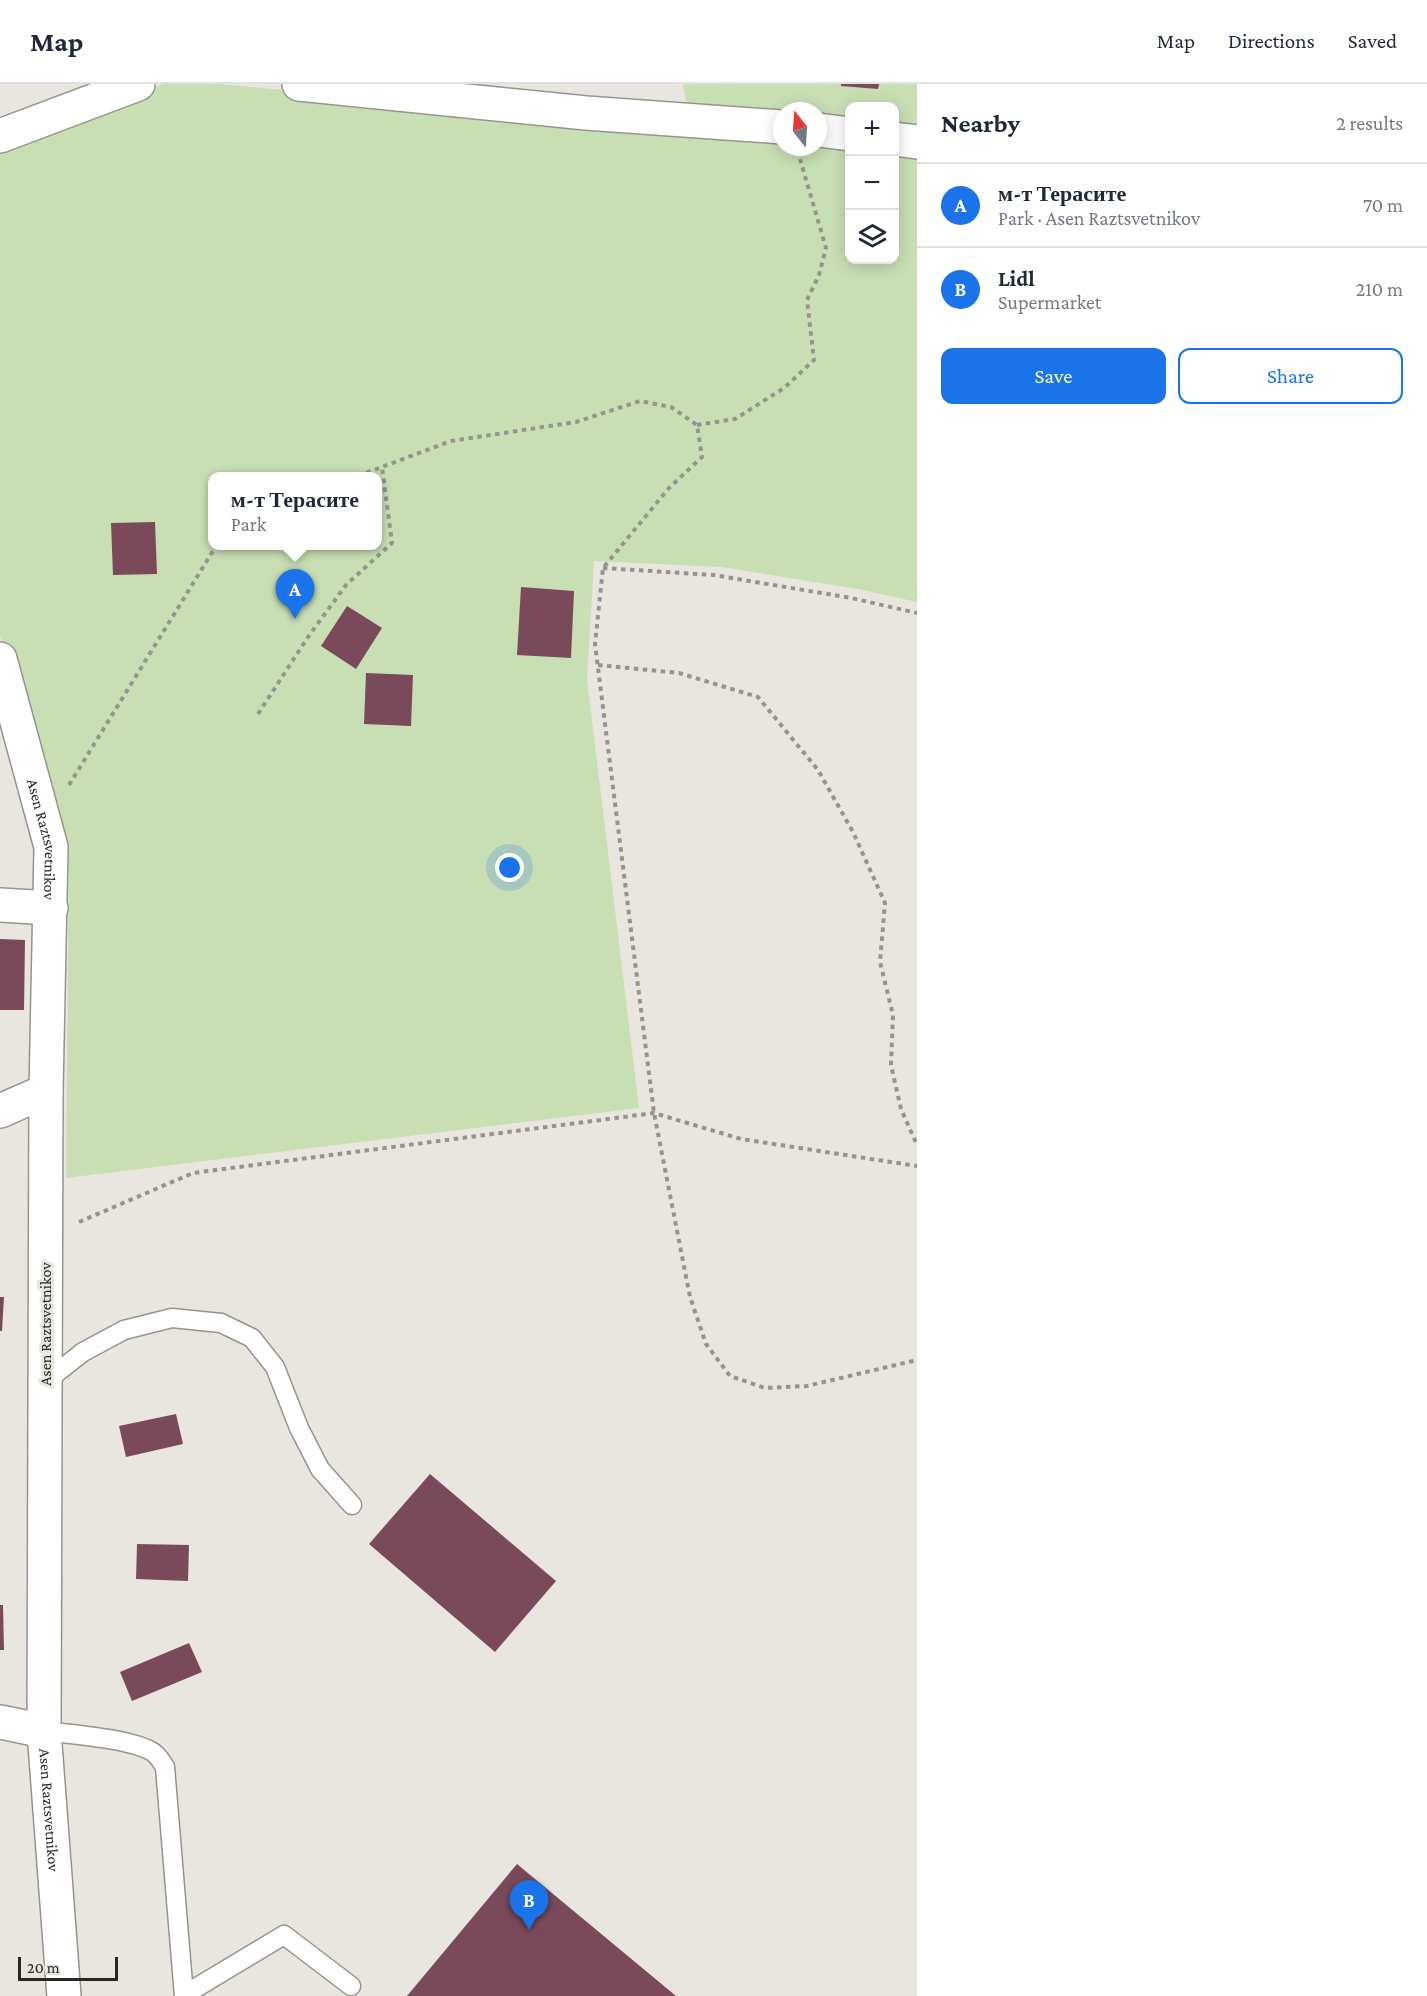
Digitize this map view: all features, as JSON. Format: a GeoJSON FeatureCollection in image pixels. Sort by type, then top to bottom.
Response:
{"type":"FeatureCollection","features":[{"type":"Feature","properties":{"kind":"street"},"geometry":{"type":"LineString","coordinates":[[0,136],[138,84]]}},
{"type":"Feature","properties":{"kind":"street"},"geometry":{"type":"LineString","coordinates":[[299,84],[585,113],[773,126]]}},
{"type":"Feature","properties":{"kind":"street"},"geometry":{"type":"LineString","coordinates":[[827,131],[845,133]]}},
{"type":"Feature","properties":{"kind":"street"},"geometry":{"type":"LineString","coordinates":[[899,140],[917,142]]}},
{"type":"Feature","properties":{"kind":"street","name":"Asen Raztsvetnikov"},"geometry":{"type":"LineString","coordinates":[[0,658],[51,847],[46,1091],[44,1731],[64,1996]]}},
{"type":"Feature","properties":{"kind":"street"},"geometry":{"type":"LineString","coordinates":[[0,905],[51,908]]}},
{"type":"Feature","properties":{"kind":"street"},"geometry":{"type":"LineString","coordinates":[[0,1111],[46,1091]]}},
{"type":"Feature","properties":{"kind":"street"},"geometry":{"type":"LineString","coordinates":[[0,1722],[44,1731]]}},
{"type":"Feature","properties":{"kind":"lane"},"geometry":{"type":"LineString","coordinates":[[45,1382],[82,1352],[124,1330],[172,1318],[221,1323],[252,1338],[275,1367],[299,1428],[320,1468],[352,1505]]}},
{"type":"Feature","properties":{"kind":"lane"},"geometry":{"type":"LineString","coordinates":[[44,1731],[90,1736],[147,1749],[155,1754],[165,1767],[184,1996],[284,1935],[351,1986]]}},
{"type":"Feature","properties":{"kind":"path"},"geometry":{"type":"LineString","coordinates":[[370,472],[451,441],[576,422],[640,401],[671,407],[697,425],[735,420],[784,388],[814,360],[807,300],[819,275],[826,248],[800,158]]}},
{"type":"Feature","properties":{"kind":"path"},"geometry":{"type":"LineString","coordinates":[[697,425],[702,457],[669,488],[603,568],[595,644],[654,1113],[690,1298],[706,1344],[730,1376],[765,1388],[807,1386],[917,1360]]}},
{"type":"Feature","properties":{"kind":"path"},"geometry":{"type":"LineString","coordinates":[[258,714],[308,637],[346,585],[392,543],[382,467]]}},
{"type":"Feature","properties":{"kind":"path"},"geometry":{"type":"LineString","coordinates":[[44,825],[214,550]]}},
{"type":"Feature","properties":{"kind":"path"},"geometry":{"type":"LineString","coordinates":[[603,568],[714,575],[851,598],[917,613]]}},
{"type":"Feature","properties":{"kind":"path"},"geometry":{"type":"LineString","coordinates":[[598,664],[679,673],[758,697],[818,770],[853,832],[885,903],[880,962],[893,1015],[891,1065],[901,1109],[917,1145]]}},
{"type":"Feature","properties":{"kind":"path"},"geometry":{"type":"LineString","coordinates":[[45,1236],[193,1173],[654,1113],[741,1139],[917,1166]]}},
{"type":"Feature","properties":{"kind":"green space"},"geometry":{"type":"Polygon","coordinates":[[[164,84],[221,84],[691,132],[683,84],[917,84],[917,602],[863,590],[722,567],[594,561],[587,679],[639,1108],[66,1178],[69,849],[0,636],[0,147],[164,84]]]}},
{"type":"Feature","properties":{"kind":"building"},"geometry":{"type":"Polygon","coordinates":[[[841,84],[879,84],[878,89],[841,86],[841,84]]]}},
{"type":"Feature","properties":{"kind":"building"},"geometry":{"type":"Polygon","coordinates":[[[155,522],[157,574],[113,575],[111,523],[155,522]]]}},
{"type":"Feature","properties":{"kind":"building"},"geometry":{"type":"Polygon","coordinates":[[[521,587],[574,591],[571,658],[517,655],[521,587]]]}},
{"type":"Feature","properties":{"kind":"building"},"geometry":{"type":"Polygon","coordinates":[[[347,606],[382,628],[356,669],[321,646],[347,606]]]}},
{"type":"Feature","properties":{"kind":"building"},"geometry":{"type":"Polygon","coordinates":[[[366,673],[413,675],[411,726],[364,724],[366,673]]]}},
{"type":"Feature","properties":{"kind":"building"},"geometry":{"type":"Polygon","coordinates":[[[0,939],[25,940],[24,1010],[0,1010],[0,939]]]}},
{"type":"Feature","properties":{"kind":"building"},"geometry":{"type":"Polygon","coordinates":[[[0,1297],[4,1297],[2,1331],[0,1331],[0,1297]]]}},
{"type":"Feature","properties":{"kind":"building"},"geometry":{"type":"Polygon","coordinates":[[[176,1414],[183,1444],[126,1457],[119,1426],[176,1414]]]}},
{"type":"Feature","properties":{"kind":"building"},"geometry":{"type":"Polygon","coordinates":[[[430,1474],[556,1581],[495,1652],[369,1544],[430,1474]]]}},
{"type":"Feature","properties":{"kind":"building"},"geometry":{"type":"Polygon","coordinates":[[[137,1544],[189,1545],[188,1581],[136,1579],[137,1544]]]}},
{"type":"Feature","properties":{"kind":"building"},"geometry":{"type":"Polygon","coordinates":[[[0,1605],[3,1605],[4,1650],[0,1650],[0,1605]]]}},
{"type":"Feature","properties":{"kind":"building"},"geometry":{"type":"Polygon","coordinates":[[[189,1643],[202,1672],[132,1701],[120,1672],[189,1643]]]}},
{"type":"Feature","properties":{"kind":"building"},"geometry":{"type":"Polygon","coordinates":[[[517,1864],[676,1996],[407,1996],[517,1864]]]}},
{"type":"Feature","properties":{"kind":"place","name":"м-т Терасите"},"geometry":{"type":"Point","coordinates":[295,619]}},
{"type":"Feature","properties":{"kind":"place","name":"Lidl"},"geometry":{"type":"Point","coordinates":[529,1930]}}]}
